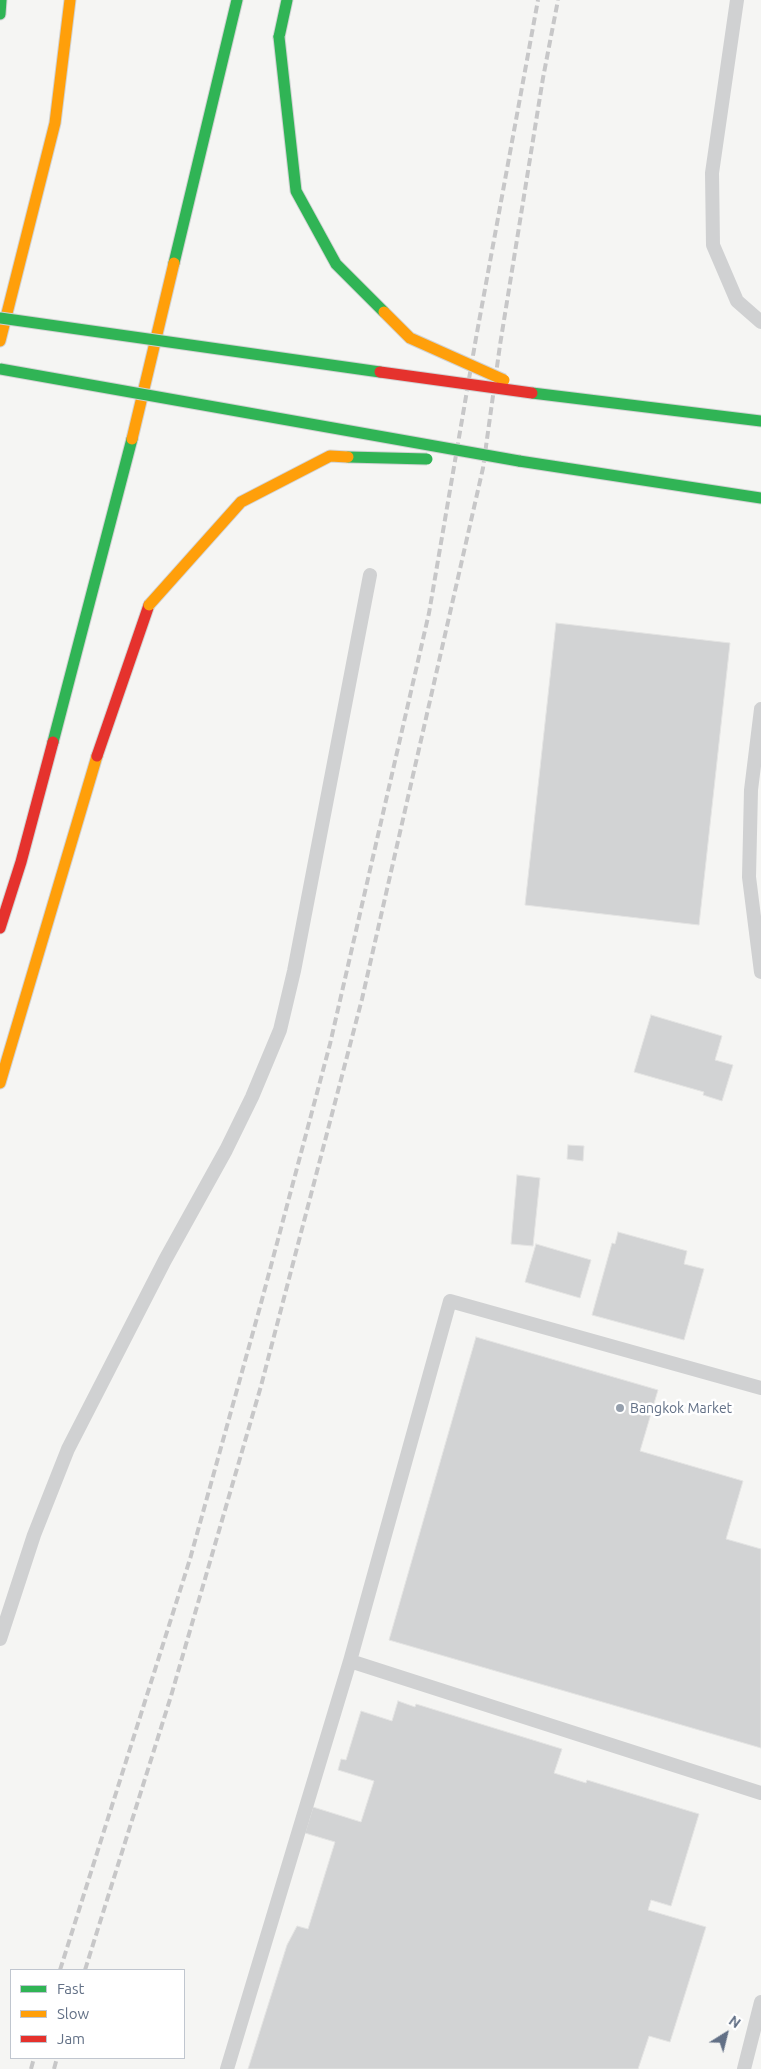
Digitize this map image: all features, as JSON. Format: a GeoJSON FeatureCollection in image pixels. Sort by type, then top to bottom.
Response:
{"type":"FeatureCollection","features":[{"type":"Feature","properties":{"kind":"highway"},"geometry":{"type":"LineString","coordinates":[[0,14],[1,0]]}},
{"type":"Feature","properties":{"kind":"highway"},"geometry":{"type":"LineString","coordinates":[[0,341],[55,123],[70,0]]}},
{"type":"Feature","properties":{"kind":"highway"},"geometry":{"type":"LineString","coordinates":[[0,928],[23,853],[117,502],[237,0]]}},
{"type":"Feature","properties":{"kind":"highway"},"geometry":{"type":"LineString","coordinates":[[287,0],[279,37],[296,191],[336,264],[410,338],[532,393]]}},
{"type":"Feature","properties":{"kind":"highway"},"geometry":{"type":"LineString","coordinates":[[0,318],[532,393],[761,419]]}},
{"type":"Feature","properties":{"kind":"highway"},"geometry":{"type":"LineString","coordinates":[[0,369],[519,461],[761,498]]}},
{"type":"Feature","properties":{"kind":"highway"},"geometry":{"type":"LineString","coordinates":[[0,1083],[92,770],[149,606],[241,502],[330,456],[519,461]]}},
{"type":"Feature","properties":{"kind":"lane"},"geometry":{"type":"LineString","coordinates":[[737,0],[712,173],[712,246],[737,301],[761,322]]}},
{"type":"Feature","properties":{"kind":"lane"},"geometry":{"type":"LineString","coordinates":[[0,1639],[34,1535],[68,1449],[234,1133],[268,1063],[280,1030],[294,971],[370,575]]}},
{"type":"Feature","properties":{"kind":"lane"},"geometry":{"type":"LineString","coordinates":[[761,709],[751,790],[749,877],[761,972]]}},
{"type":"Feature","properties":{"kind":"lane"},"geometry":{"type":"LineString","coordinates":[[227,2069],[350,1661],[450,1301],[761,1388]]}},
{"type":"Feature","properties":{"kind":"lane"},"geometry":{"type":"LineString","coordinates":[[350,1661],[761,1793]]}},
{"type":"Feature","properties":{"kind":"lane"},"geometry":{"type":"LineString","coordinates":[[744,2069],[761,2002]]}},
{"type":"Feature","properties":{"kind":"building"},"geometry":{"type":"Polygon","coordinates":[[[556,623],[730,643],[699,925],[525,905],[556,623]]]}},
{"type":"Feature","properties":{"kind":"building"},"geometry":{"type":"Polygon","coordinates":[[[651,1015],[722,1036],[715,1060],[733,1065],[722,1101],[703,1095],[704,1092],[634,1072],[651,1015]]]}},
{"type":"Feature","properties":{"kind":"building"},"geometry":{"type":"Polygon","coordinates":[[[568,1145],[584,1146],[583,1161],[567,1159],[568,1145]]]}},
{"type":"Feature","properties":{"kind":"building"},"geometry":{"type":"Polygon","coordinates":[[[517,1175],[540,1178],[533,1246],[511,1244],[517,1175]]]}},
{"type":"Feature","properties":{"kind":"building"},"geometry":{"type":"Polygon","coordinates":[[[618,1232],[687,1251],[684,1264],[704,1269],[684,1340],[592,1315],[612,1243],[615,1244],[618,1232]]]}},
{"type":"Feature","properties":{"kind":"building"},"geometry":{"type":"Polygon","coordinates":[[[536,1244],[591,1260],[580,1298],[525,1282],[536,1244]]]}},
{"type":"Feature","properties":{"kind":"building"},"geometry":{"type":"Polygon","coordinates":[[[476,1337],[658,1390],[640,1451],[743,1481],[726,1539],[761,1549],[761,1748],[389,1640],[476,1337]]]}},
{"type":"Feature","properties":{"kind":"building"},"geometry":{"type":"Polygon","coordinates":[[[398,1701],[415,1707],[416,1704],[562,1749],[554,1773],[586,1783],[587,1780],[699,1814],[671,1906],[651,1900],[648,1910],[706,1927],[670,2042],[649,2036],[638,2069],[248,2069],[287,1945],[297,1926],[308,1929],[335,1842],[305,1833],[313,1807],[361,1822],[374,1781],[338,1770],[341,1759],[346,1760],[361,1711],[392,1721],[398,1701]]]}},
{"type":"Feature","properties":{"kind":"railway"},"geometry":{"type":"LineString","coordinates":[[60,1969],[190,1559],[330,1044],[429,613],[476,338],[538,0]]}},
{"type":"Feature","properties":{"kind":"railway"},"geometry":{"type":"LineString","coordinates":[[85,1969],[171,1696],[261,1386],[362,999],[483,468],[500,345],[543,78],[558,0]]}},
{"type":"Feature","properties":{"kind":"railway"},"geometry":{"type":"LineString","coordinates":[[31,2069],[34,2059]]}},
{"type":"Feature","properties":{"kind":"railway"},"geometry":{"type":"LineString","coordinates":[[54,2069],[57,2059]]}},
{"type":"Feature","properties":{"kind":"traffic: fast"},"geometry":{"type":"LineString","coordinates":[[0,14],[1,0]]}},
{"type":"Feature","properties":{"kind":"traffic: fast"},"geometry":{"type":"LineString","coordinates":[[174,263],[237,0]]}},
{"type":"Feature","properties":{"kind":"traffic: fast"},"geometry":{"type":"LineString","coordinates":[[279,37],[287,0]]}},
{"type":"Feature","properties":{"kind":"traffic: fast"},"geometry":{"type":"LineString","coordinates":[[279,37],[296,191],[336,264],[384,312]]}},
{"type":"Feature","properties":{"kind":"traffic: fast"},"geometry":{"type":"LineString","coordinates":[[0,318],[380,372]]}},
{"type":"Feature","properties":{"kind":"traffic: fast"},"geometry":{"type":"LineString","coordinates":[[0,369],[519,461]]}},
{"type":"Feature","properties":{"kind":"traffic: fast"},"geometry":{"type":"LineString","coordinates":[[532,393],[761,421]]}},
{"type":"Feature","properties":{"kind":"traffic: fast"},"geometry":{"type":"LineString","coordinates":[[53,742],[132,439]]}},
{"type":"Feature","properties":{"kind":"traffic: fast"},"geometry":{"type":"LineString","coordinates":[[348,457],[427,459]]}},
{"type":"Feature","properties":{"kind":"traffic: fast"},"geometry":{"type":"LineString","coordinates":[[519,461],[761,498]]}},
{"type":"Feature","properties":{"kind":"traffic: slow"},"geometry":{"type":"LineString","coordinates":[[0,341],[55,123],[70,0]]}},
{"type":"Feature","properties":{"kind":"traffic: slow"},"geometry":{"type":"LineString","coordinates":[[132,439],[174,263]]}},
{"type":"Feature","properties":{"kind":"traffic: slow"},"geometry":{"type":"LineString","coordinates":[[384,312],[410,338],[504,380]]}},
{"type":"Feature","properties":{"kind":"traffic: slow"},"geometry":{"type":"LineString","coordinates":[[149,605],[241,502],[330,456],[348,457]]}},
{"type":"Feature","properties":{"kind":"traffic: slow"},"geometry":{"type":"LineString","coordinates":[[0,1083],[97,756]]}},
{"type":"Feature","properties":{"kind":"traffic: jam"},"geometry":{"type":"LineString","coordinates":[[380,372],[532,393]]}},
{"type":"Feature","properties":{"kind":"traffic: jam"},"geometry":{"type":"LineString","coordinates":[[97,756],[149,605]]}},
{"type":"Feature","properties":{"kind":"traffic: jam"},"geometry":{"type":"LineString","coordinates":[[0,928],[21,862],[53,742]]}},
{"type":"Feature","properties":{"kind":"place","name":"Bangkok Market"},"geometry":{"type":"Point","coordinates":[620,1408]}}]}
